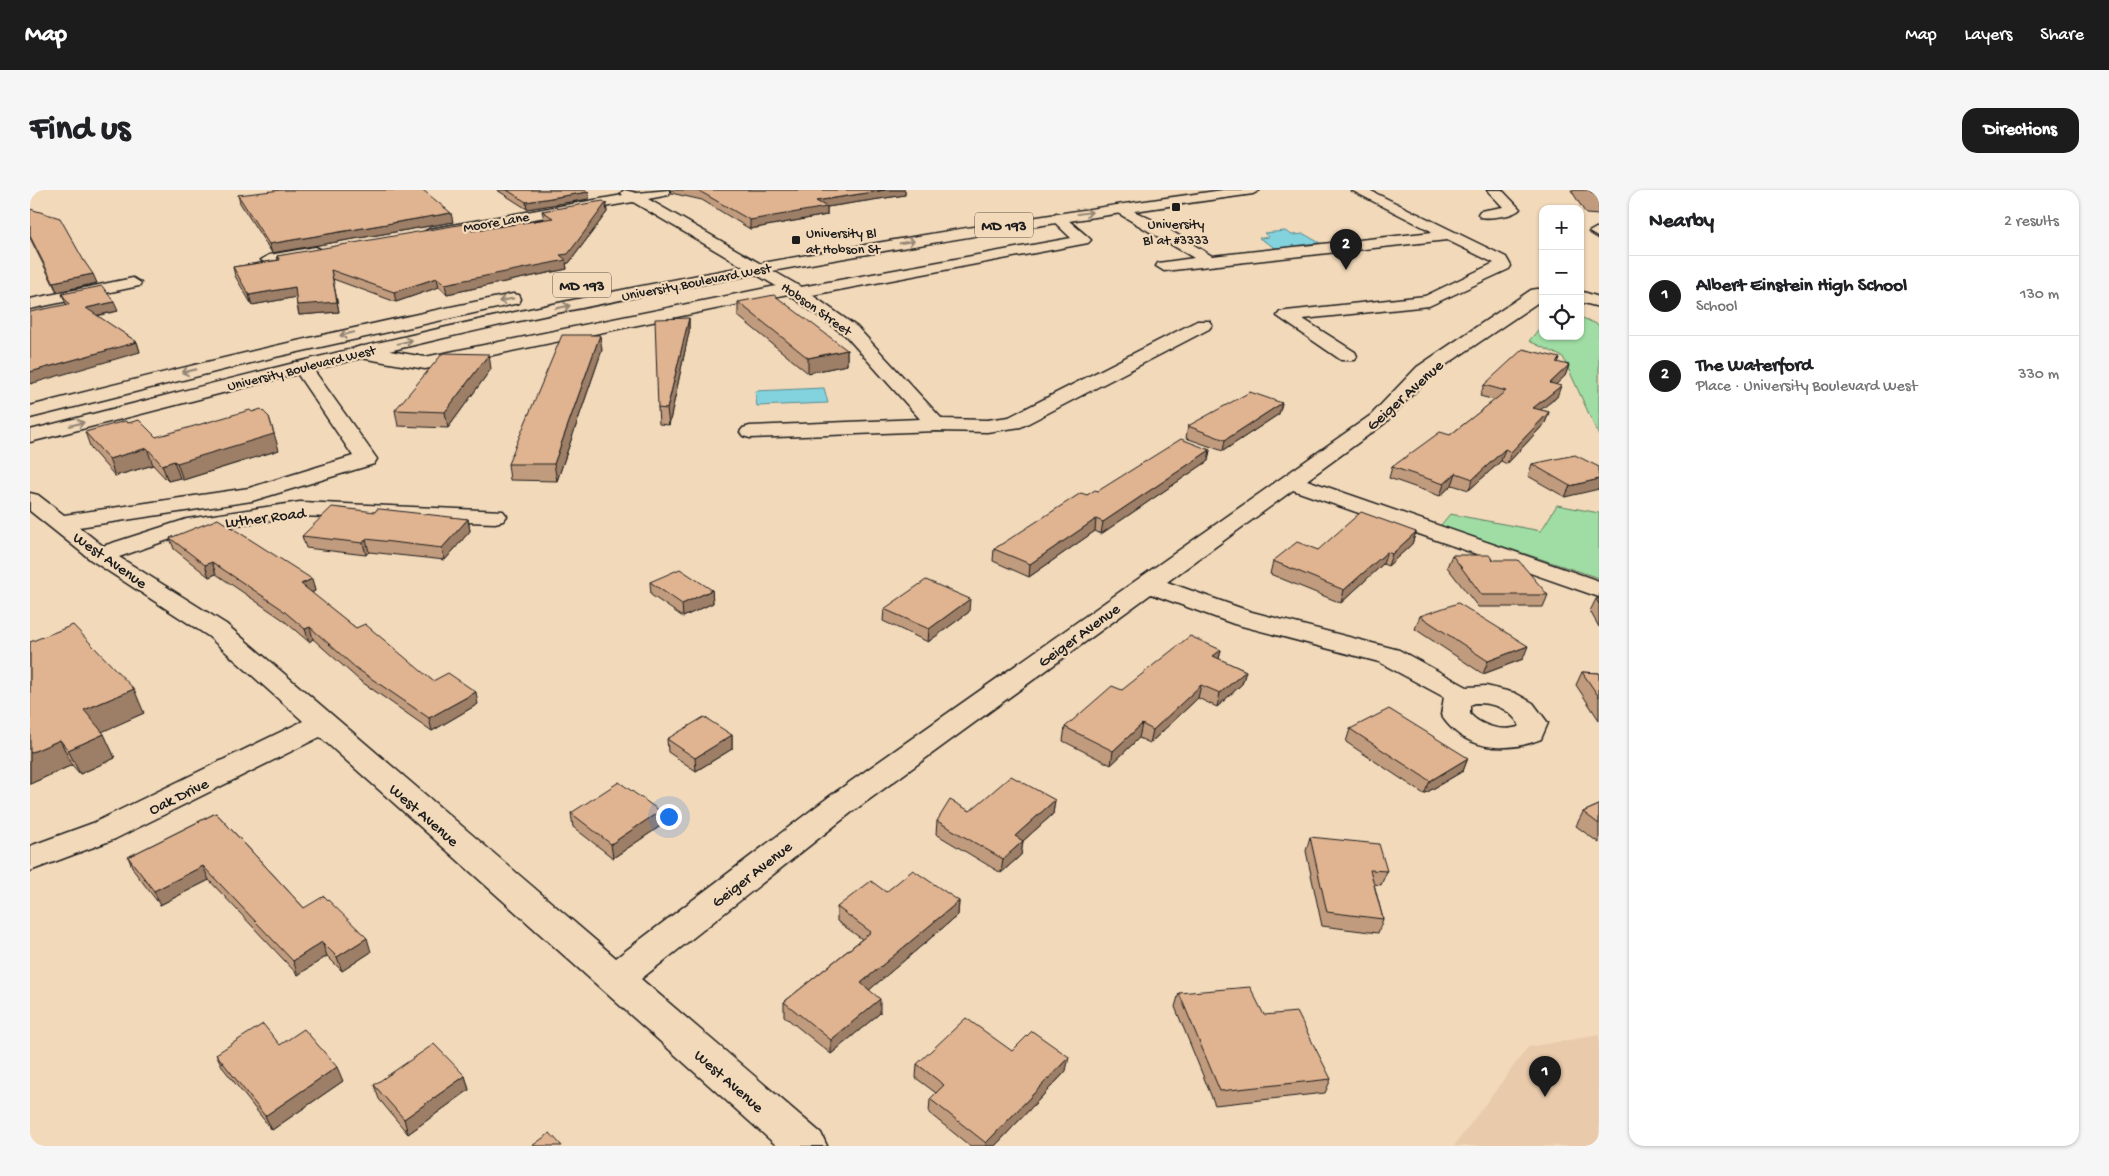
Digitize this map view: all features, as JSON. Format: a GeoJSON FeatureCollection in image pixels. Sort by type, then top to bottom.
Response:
{"type":"FeatureCollection","features":[{"type":"Feature","properties":{"kind":"street","name":"University Boulevard West"},"geometry":{"type":"LineString","coordinates":[[30,436],[301,366],[572,305],[756,270],[1059,205],[1140,190]]}},
{"type":"Feature","properties":{"kind":"street","name":"University Boulevard West"},"geometry":{"type":"LineString","coordinates":[[1059,205],[1118,208],[1253,190]]}},
{"type":"Feature","properties":{"kind":"street"},"geometry":{"type":"LineString","coordinates":[[1348,356],[1286,316],[1429,302],[1503,266],[1500,260],[1358,190]]}},
{"type":"Feature","properties":{"kind":"street"},"geometry":{"type":"LineString","coordinates":[[1485,214],[1513,209],[1494,190]]}},
{"type":"Feature","properties":{"kind":"street","name":"Moore Lane"},"geometry":{"type":"LineString","coordinates":[[416,235],[629,194],[664,192]]}},
{"type":"Feature","properties":{"kind":"street","name":"Hobson Street"},"geometry":{"type":"LineString","coordinates":[[629,194],[756,270],[795,291],[851,331],[876,356],[936,425]]}},
{"type":"Feature","properties":{"kind":"street"},"geometry":{"type":"LineString","coordinates":[[361,352],[425,363],[795,291],[1083,240],[1059,205]]}},
{"type":"Feature","properties":{"kind":"street"},"geometry":{"type":"LineString","coordinates":[[1118,208],[1150,224],[1209,261]]}},
{"type":"Feature","properties":{"kind":"street"},"geometry":{"type":"LineString","coordinates":[[1164,266],[1451,235]]}},
{"type":"Feature","properties":{"kind":"street"},"geometry":{"type":"LineString","coordinates":[[269,260],[332,249]]}},
{"type":"Feature","properties":{"kind":"street","name":"University Boulevard West"},"geometry":{"type":"LineString","coordinates":[[710,261],[763,252]]}},
{"type":"Feature","properties":{"kind":"street"},"geometry":{"type":"LineString","coordinates":[[30,304],[133,283]]}},
{"type":"Feature","properties":{"kind":"street","name":"Geiger Avenue"},"geometry":{"type":"LineString","coordinates":[[615,979],[841,804],[1378,420],[1424,371],[1539,294]]}},
{"type":"Feature","properties":{"kind":"street","name":"University Boulevard West"},"geometry":{"type":"LineString","coordinates":[[30,412],[255,355],[526,296]]}},
{"type":"Feature","properties":{"kind":"street"},"geometry":{"type":"LineString","coordinates":[[1584,297],[1599,302]]}},
{"type":"Feature","properties":{"kind":"street"},"geometry":{"type":"LineString","coordinates":[[750,432],[936,425],[987,426],[1014,423],[1203,325]]}},
{"type":"Feature","properties":{"kind":"street"},"geometry":{"type":"LineString","coordinates":[[60,523],[252,494],[366,459],[301,366]]}},
{"type":"Feature","properties":{"kind":"street"},"geometry":{"type":"LineString","coordinates":[[1291,482],[1599,589]]}},
{"type":"Feature","properties":{"kind":"street","name":"West Avenue"},"geometry":{"type":"LineString","coordinates":[[30,500],[100,555],[217,630],[322,724],[806,1146]]}},
{"type":"Feature","properties":{"kind":"street","name":"Luther Road"},"geometry":{"type":"LineString","coordinates":[[100,555],[187,526],[300,509],[495,516]]}},
{"type":"Feature","properties":{"kind":"street"},"geometry":{"type":"LineString","coordinates":[[1148,584],[1243,618],[1389,656],[1462,696]]}},
{"type":"Feature","properties":{"kind":"street","name":"Oak Drive"},"geometry":{"type":"LineString","coordinates":[[30,859],[104,831],[322,724]]}},
{"type":"Feature","properties":{"kind":"shaded area"},"geometry":{"type":"Polygon","coordinates":[[[1599,1035],[1599,1146],[1454,1146],[1528,1047],[1599,1035]]]}},
{"type":"Feature","properties":{"kind":"green space"},"geometry":{"type":"Polygon","coordinates":[[[1584,319],[1599,325],[1599,436],[1563,357],[1529,341],[1539,329],[1539,340],[1584,340],[1584,319]]]}},
{"type":"Feature","properties":{"kind":"green space"},"geometry":{"type":"Polygon","coordinates":[[[1557,505],[1599,513],[1599,578],[1440,526],[1450,514],[1541,531],[1557,505]]]}},
{"type":"Feature","properties":{"kind":"water"},"geometry":{"type":"Polygon","coordinates":[[[1285,231],[1292,235],[1304,234],[1320,243],[1306,244],[1309,247],[1275,248],[1259,238],[1269,237],[1264,233],[1285,231]]]}},
{"type":"Feature","properties":{"kind":"water"},"geometry":{"type":"Polygon","coordinates":[[[824,388],[828,403],[757,406],[755,391],[824,388]]]}},
{"type":"Feature","properties":{"kind":"building"},"geometry":{"type":"Polygon","coordinates":[[[281,190],[423,190],[451,213],[269,244],[238,195],[281,190]]]}},
{"type":"Feature","properties":{"kind":"building"},"geometry":{"type":"Polygon","coordinates":[[[507,190],[585,190],[588,192],[526,202],[507,190]]]}},
{"type":"Feature","properties":{"kind":"building"},"geometry":{"type":"Polygon","coordinates":[[[691,190],[885,190],[816,201],[827,207],[750,220],[701,192],[691,190]]]}},
{"type":"Feature","properties":{"kind":"building"},"geometry":{"type":"Polygon","coordinates":[[[1590,190],[1599,190],[1599,194],[1593,194],[1590,190]]]}},
{"type":"Feature","properties":{"kind":"building"},"geometry":{"type":"Polygon","coordinates":[[[603,201],[606,203],[568,254],[560,255],[566,260],[445,284],[437,278],[394,292],[331,270],[337,302],[297,305],[295,287],[249,295],[233,267],[280,260],[277,256],[464,224],[472,231],[553,218],[542,211],[603,201]]]}},
{"type":"Feature","properties":{"kind":"building"},"geometry":{"type":"Polygon","coordinates":[[[30,209],[60,218],[93,274],[53,282],[30,236],[30,209]]]}},
{"type":"Feature","properties":{"kind":"building"},"geometry":{"type":"Polygon","coordinates":[[[102,286],[114,302],[86,308],[137,342],[30,372],[30,312],[69,304],[62,294],[102,286]]]}},
{"type":"Feature","properties":{"kind":"building"},"geometry":{"type":"Polygon","coordinates":[[[774,295],[847,350],[808,358],[738,302],[774,295]]]}},
{"type":"Feature","properties":{"kind":"building"},"geometry":{"type":"Polygon","coordinates":[[[689,318],[667,409],[658,408],[655,319],[689,318]]]}},
{"type":"Feature","properties":{"kind":"building"},"geometry":{"type":"Polygon","coordinates":[[[562,335],[600,335],[554,464],[508,464],[562,335]]]}},
{"type":"Feature","properties":{"kind":"building"},"geometry":{"type":"Polygon","coordinates":[[[1523,349],[1560,358],[1556,362],[1569,365],[1550,383],[1561,386],[1533,408],[1549,412],[1511,452],[1505,449],[1473,479],[1456,473],[1444,484],[1392,467],[1440,432],[1450,435],[1506,391],[1484,385],[1523,349]]]}},
{"type":"Feature","properties":{"kind":"building"},"geometry":{"type":"Polygon","coordinates":[[[443,353],[489,354],[445,412],[395,410],[443,353]]]}},
{"type":"Feature","properties":{"kind":"building"},"geometry":{"type":"Polygon","coordinates":[[[1250,392],[1282,403],[1225,440],[1188,426],[1250,392]]]}},
{"type":"Feature","properties":{"kind":"building"},"geometry":{"type":"Polygon","coordinates":[[[261,409],[269,417],[274,434],[177,463],[174,461],[162,465],[147,448],[109,459],[85,432],[125,421],[128,423],[139,420],[156,437],[250,410],[252,412],[261,409]]]}},
{"type":"Feature","properties":{"kind":"building"},"geometry":{"type":"Polygon","coordinates":[[[1181,439],[1210,450],[1103,522],[1096,519],[1030,564],[994,549],[1081,493],[1087,495],[1095,490],[1098,491],[1181,439]]]}},
{"type":"Feature","properties":{"kind":"building"},"geometry":{"type":"Polygon","coordinates":[[[1575,455],[1599,467],[1599,479],[1570,486],[1532,464],[1575,455]]]}},
{"type":"Feature","properties":{"kind":"building"},"geometry":{"type":"Polygon","coordinates":[[[332,507],[375,512],[377,509],[380,509],[468,519],[442,548],[366,539],[363,543],[302,536],[332,507]]]}},
{"type":"Feature","properties":{"kind":"building"},"geometry":{"type":"Polygon","coordinates":[[[1361,512],[1416,532],[1392,554],[1387,552],[1344,590],[1273,561],[1297,542],[1318,550],[1361,512]]]}},
{"type":"Feature","properties":{"kind":"building"},"geometry":{"type":"Polygon","coordinates":[[[218,519],[312,579],[301,584],[356,628],[365,624],[433,681],[448,673],[476,692],[429,718],[356,668],[310,627],[305,629],[279,607],[212,562],[205,565],[170,538],[218,519]]]}},
{"type":"Feature","properties":{"kind":"building"},"geometry":{"type":"Polygon","coordinates":[[[1452,555],[1489,555],[1493,560],[1518,560],[1548,595],[1482,595],[1452,555]]]}},
{"type":"Feature","properties":{"kind":"building"},"geometry":{"type":"Polygon","coordinates":[[[680,569],[712,590],[682,604],[650,582],[680,569]]]}},
{"type":"Feature","properties":{"kind":"building"},"geometry":{"type":"Polygon","coordinates":[[[926,580],[970,599],[929,629],[884,609],[926,580]]]}},
{"type":"Feature","properties":{"kind":"building"},"geometry":{"type":"Polygon","coordinates":[[[1458,603],[1528,646],[1488,661],[1420,616],[1458,603]]]}},
{"type":"Feature","properties":{"kind":"building"},"geometry":{"type":"Polygon","coordinates":[[[73,625],[134,689],[84,710],[104,734],[68,750],[60,740],[30,753],[30,642],[73,625]]]}},
{"type":"Feature","properties":{"kind":"building"},"geometry":{"type":"Polygon","coordinates":[[[1190,636],[1221,650],[1213,656],[1246,671],[1220,693],[1201,685],[1153,730],[1142,724],[1113,751],[1065,727],[1112,686],[1122,690],[1190,636]]]}},
{"type":"Feature","properties":{"kind":"building"},"geometry":{"type":"Polygon","coordinates":[[[1582,672],[1599,673],[1599,697],[1582,672]]]}},
{"type":"Feature","properties":{"kind":"building"},"geometry":{"type":"Polygon","coordinates":[[[1389,709],[1468,758],[1430,781],[1350,729],[1389,709]]]}},
{"type":"Feature","properties":{"kind":"building"},"geometry":{"type":"Polygon","coordinates":[[[704,717],[732,735],[695,758],[667,739],[704,717]]]}},
{"type":"Feature","properties":{"kind":"building"},"geometry":{"type":"Polygon","coordinates":[[[1011,776],[1055,800],[1015,836],[1023,841],[1003,859],[937,821],[950,800],[970,811],[1011,776]]]}},
{"type":"Feature","properties":{"kind":"building"},"geometry":{"type":"Polygon","coordinates":[[[619,782],[660,811],[611,844],[571,813],[619,782]]]}},
{"type":"Feature","properties":{"kind":"building"},"geometry":{"type":"Polygon","coordinates":[[[1599,805],[1599,824],[1583,812],[1599,805]]]}},
{"type":"Feature","properties":{"kind":"building"},"geometry":{"type":"Polygon","coordinates":[[[216,813],[304,908],[324,896],[367,938],[337,957],[322,942],[293,961],[203,866],[154,891],[128,857],[216,813]]]}},
{"type":"Feature","properties":{"kind":"building"},"geometry":{"type":"Polygon","coordinates":[[[1310,837],[1379,844],[1387,871],[1370,870],[1383,919],[1327,912],[1310,837]]]}},
{"type":"Feature","properties":{"kind":"building"},"geometry":{"type":"Polygon","coordinates":[[[913,870],[959,901],[861,983],[880,999],[831,1040],[784,1002],[871,932],[837,907],[871,881],[886,892],[913,870]]]}},
{"type":"Feature","properties":{"kind":"building"},"geometry":{"type":"Polygon","coordinates":[[[1250,987],[1264,1015],[1297,1012],[1331,1079],[1220,1091],[1179,993],[1250,987]]]}},
{"type":"Feature","properties":{"kind":"building"},"geometry":{"type":"Polygon","coordinates":[[[966,1018],[1012,1051],[1032,1031],[1069,1057],[986,1143],[930,1099],[944,1085],[917,1064],[966,1018]]]}},
{"type":"Feature","properties":{"kind":"building"},"geometry":{"type":"Polygon","coordinates":[[[263,1024],[280,1045],[304,1029],[337,1067],[265,1116],[216,1054],[263,1024]]]}},
{"type":"Feature","properties":{"kind":"building"},"geometry":{"type":"Polygon","coordinates":[[[434,1044],[465,1076],[404,1119],[374,1085],[434,1044]]]}},
{"type":"Feature","properties":{"kind":"building"},"geometry":{"type":"Polygon","coordinates":[[[550,1133],[562,1146],[532,1146],[550,1133]]]}},
{"type":"Feature","properties":{"kind":"place","name":"University Bl at #3333"},"geometry":{"type":"Point","coordinates":[1176,207]}},
{"type":"Feature","properties":{"kind":"place","name":"University Bl at Hobson St"},"geometry":{"type":"Point","coordinates":[796,240]}},
{"type":"Feature","properties":{"kind":"place","name":"The Waterford"},"geometry":{"type":"Point","coordinates":[1346,270]}},
{"type":"Feature","properties":{"kind":"place","name":"Albert Einstein High School"},"geometry":{"type":"Point","coordinates":[1545,1097]}}]}
